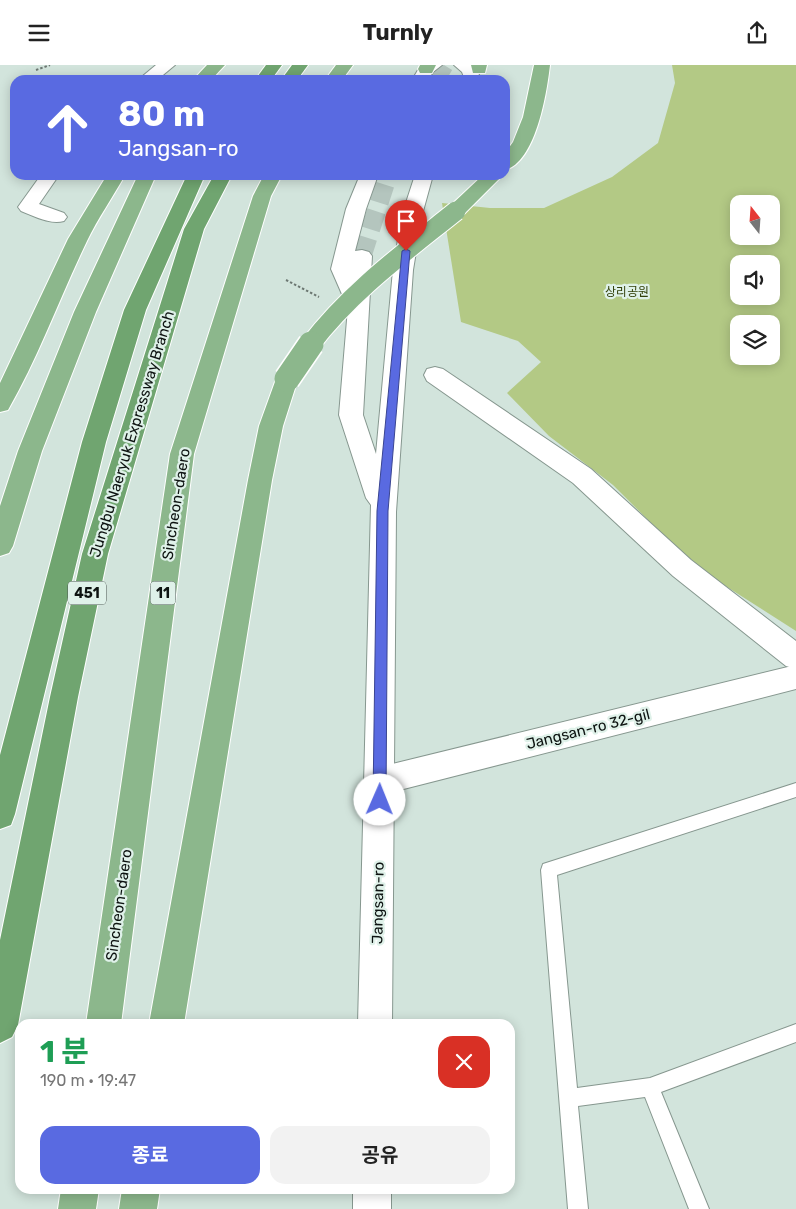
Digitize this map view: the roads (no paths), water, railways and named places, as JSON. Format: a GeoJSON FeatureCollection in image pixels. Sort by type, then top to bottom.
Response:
{"type":"FeatureCollection","features":[{"type":"Feature","properties":{"kind":"highway"},"geometry":{"type":"LineString","coordinates":[[207,75],[218,65]]}},
{"type":"Feature","properties":{"kind":"highway"},"geometry":{"type":"LineString","coordinates":[[218,75],[226,65]]}},
{"type":"Feature","properties":{"kind":"highway"},"geometry":{"type":"LineString","coordinates":[[337,75],[345,65]]}},
{"type":"Feature","properties":{"kind":"highway"},"geometry":{"type":"LineString","coordinates":[[510,157],[521,142],[532,119],[542,65]]}},
{"type":"Feature","properties":{"kind":"highway"},"geometry":{"type":"LineString","coordinates":[[0,404],[15,377],[78,239],[113,180]]}},
{"type":"Feature","properties":{"kind":"highway"},"geometry":{"type":"LineString","coordinates":[[0,546],[30,451],[85,312],[145,180]]}},
{"type":"Feature","properties":{"kind":"highway","name":"Jungbu Naeryuk Expressway Branch"},"geometry":{"type":"LineString","coordinates":[[0,814],[94,442],[134,310],[194,180]]}},
{"type":"Feature","properties":{"kind":"highway","name":"Jungbu Naeryuk Expressway Branch"},"geometry":{"type":"LineString","coordinates":[[0,1025],[64,697],[95,554],[194,229],[220,180]]}},
{"type":"Feature","properties":{"kind":"highway","name":"Sincheon-daero"},"geometry":{"type":"LineString","coordinates":[[104,1019],[182,453],[262,196],[270,180]]}},
{"type":"Feature","properties":{"kind":"highway"},"geometry":{"type":"LineString","coordinates":[[167,1019],[260,480],[271,426],[287,379],[306,349],[329,321],[366,285],[456,211],[489,180]]}},
{"type":"Feature","properties":{"kind":"highway"},"geometry":{"type":"LineString","coordinates":[[77,1209],[79,1194]]}},
{"type":"Feature","properties":{"kind":"highway"},"geometry":{"type":"LineString","coordinates":[[138,1209],[141,1194]]}},
{"type":"Feature","properties":{"kind":"main road"},"geometry":{"type":"LineString","coordinates":[[153,75],[167,65]]}},
{"type":"Feature","properties":{"kind":"main road"},"geometry":{"type":"LineString","coordinates":[[462,65],[477,71]]}},
{"type":"Feature","properties":{"kind":"main road"},"geometry":{"type":"LineString","coordinates":[[47,180],[28,207],[57,217]]}},
{"type":"Feature","properties":{"kind":"main road"},"geometry":{"type":"LineString","coordinates":[[358,309],[342,269],[356,209],[367,180]]}},
{"type":"Feature","properties":{"kind":"main road"},"geometry":{"type":"LineString","coordinates":[[382,511],[403,270],[412,215],[422,180]]}},
{"type":"Feature","properties":{"kind":"main road"},"geometry":{"type":"LineString","coordinates":[[362,256],[352,415],[382,511]]}},
{"type":"Feature","properties":{"kind":"main road"},"geometry":{"type":"LineString","coordinates":[[434,375],[582,476],[682,568],[796,657]]}},
{"type":"Feature","properties":{"kind":"main road","name":"Jangsan-ro"},"geometry":{"type":"LineString","coordinates":[[375,1019],[380,781],[382,511]]}},
{"type":"Feature","properties":{"kind":"main road","name":"Jangsan-ro 32-gil"},"geometry":{"type":"LineString","coordinates":[[380,781],[796,677]]}},
{"type":"Feature","properties":{"kind":"main road"},"geometry":{"type":"LineString","coordinates":[[372,1194],[372,1209]]}},
{"type":"Feature","properties":{"kind":"lane"},"geometry":{"type":"LineString","coordinates":[[578,1209],[550,870],[796,790]]}},
{"type":"Feature","properties":{"kind":"lane"},"geometry":{"type":"LineString","coordinates":[[568,1098],[650,1087],[796,1033]]}},
{"type":"Feature","properties":{"kind":"lane"},"geometry":{"type":"LineString","coordinates":[[650,1087],[700,1209]]}},
{"type":"Feature","properties":{"kind":"tunnel"},"geometry":{"type":"LineString","coordinates":[[438,75],[444,65]]}},
{"type":"Feature","properties":{"kind":"tunnel"},"geometry":{"type":"LineString","coordinates":[[362,256],[386,180]]}},
{"type":"Feature","properties":{"kind":"park label","name":"상리공원"},"geometry":{"type":"Point","coordinates":[627,292]}}]}
